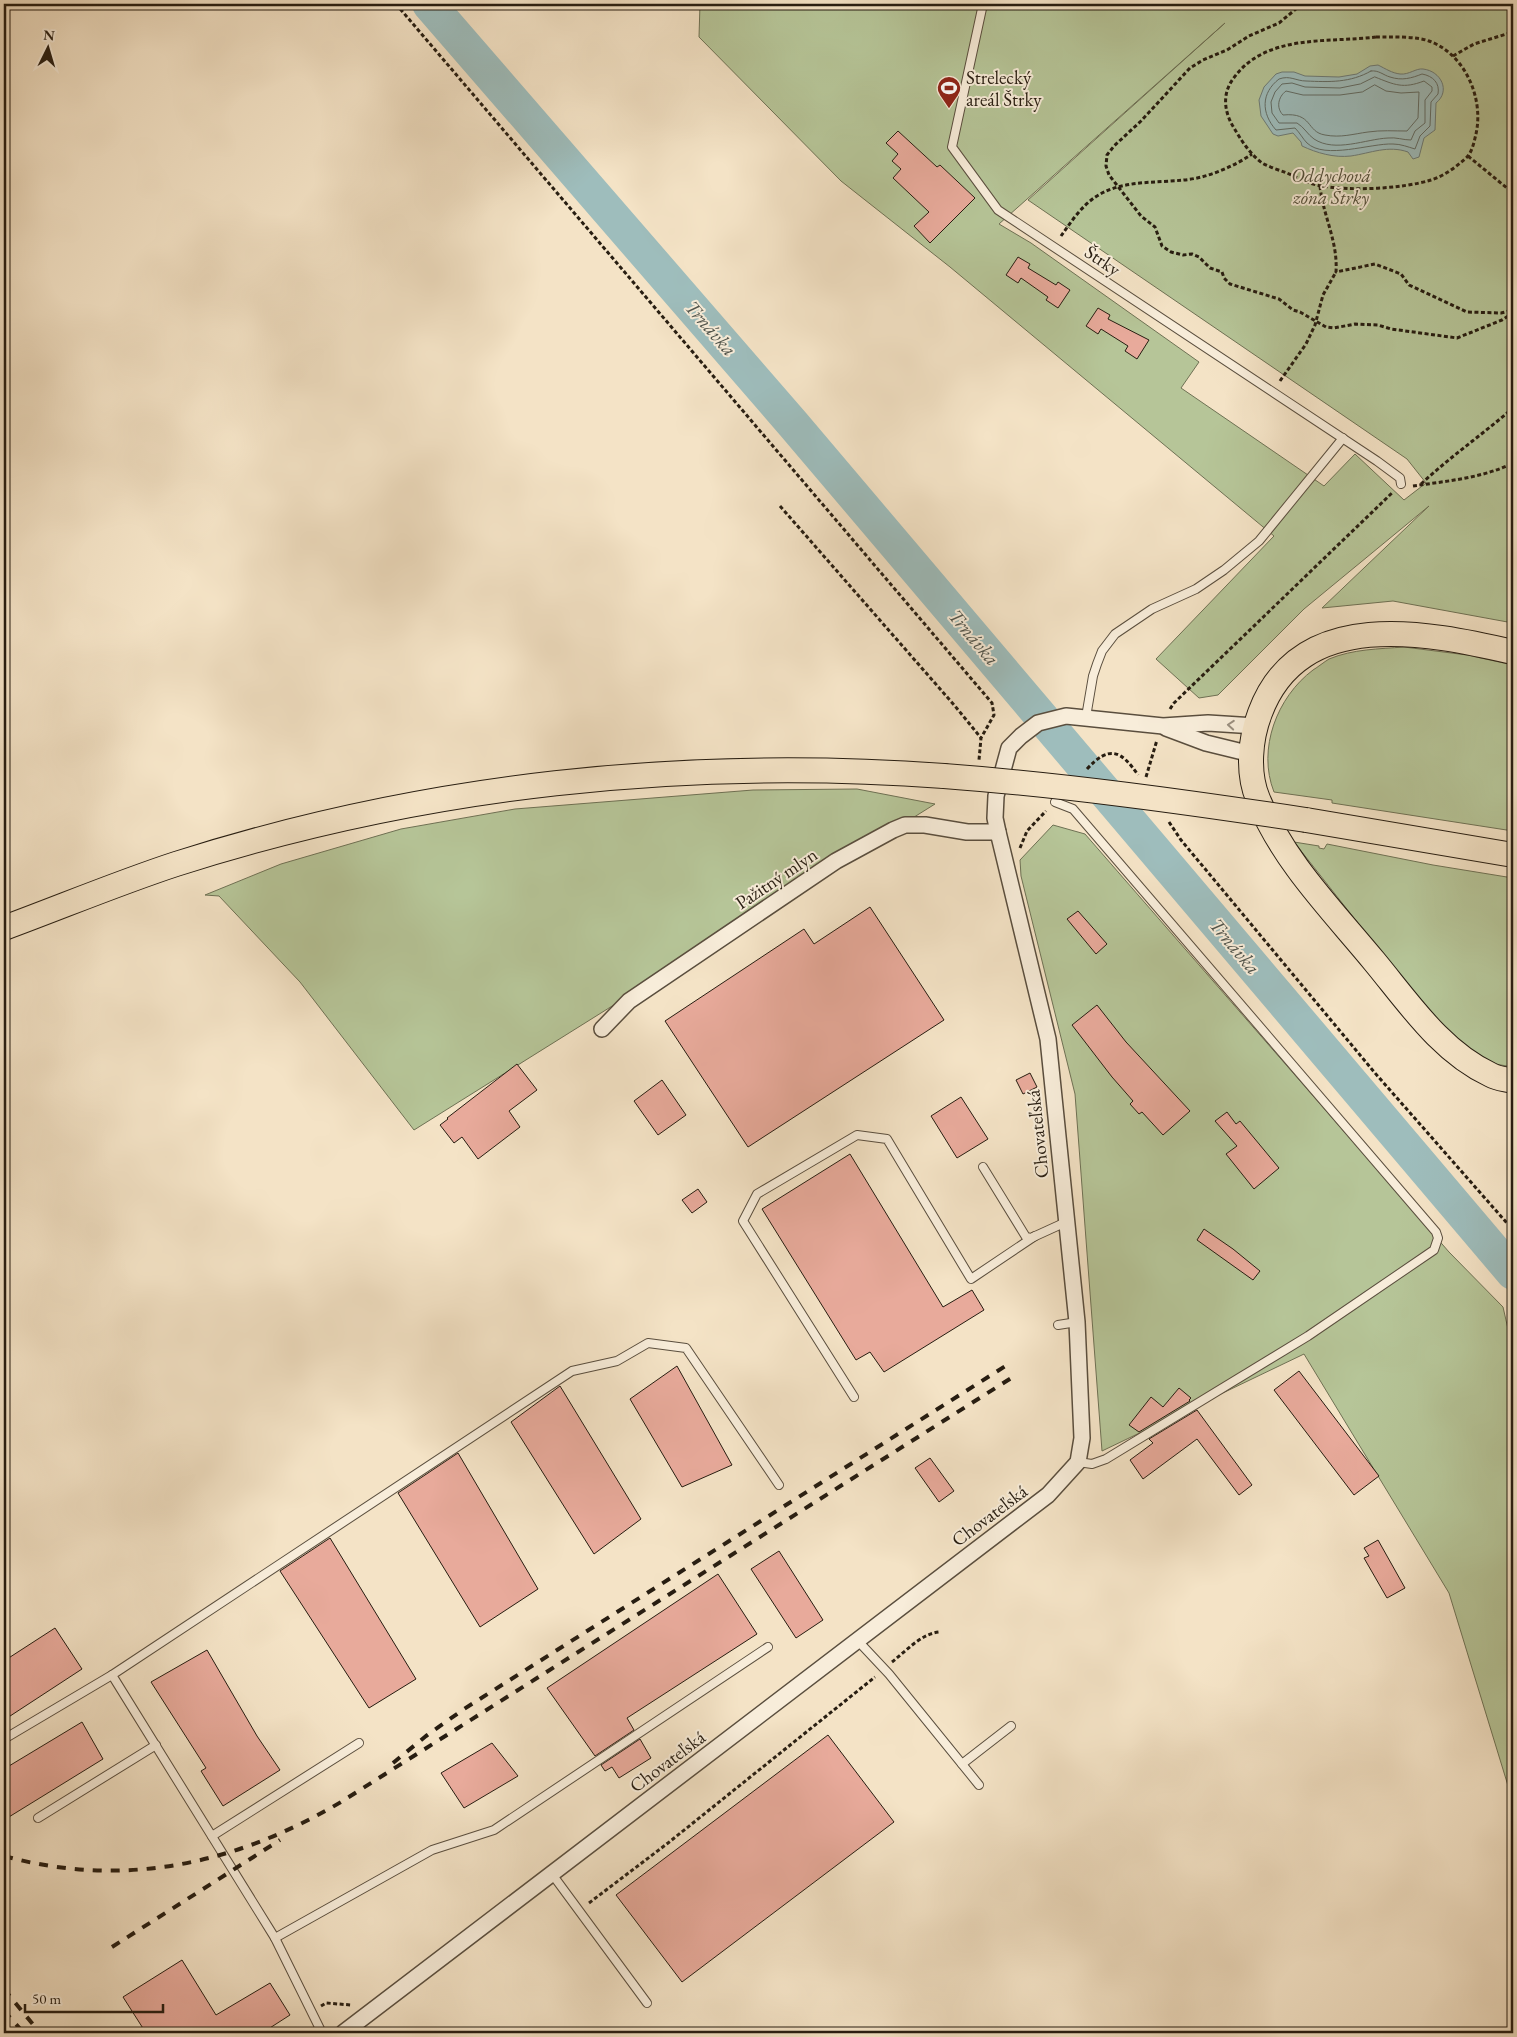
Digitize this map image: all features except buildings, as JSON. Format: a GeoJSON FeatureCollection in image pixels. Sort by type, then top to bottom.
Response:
{"type":"FeatureCollection","features":[{"type":"Feature","properties":{"kind":"main road"},"geometry":{"type":"LineString","coordinates":[[1513,652],[1422,636],[1382,633],[1326,643],[1300,658],[1285,672],[1262,706],[1255,726],[1251,754],[1252,778],[1257,798],[1278,840],[1304,877],[1429,1027],[1459,1057],[1492,1076],[1513,1081]]}},
{"type":"Feature","properties":{"kind":"main road"},"geometry":{"type":"LineString","coordinates":[[6,928],[177,864],[329,822],[420,802],[564,782],[704,771],[801,769],[944,776],[1074,788],[1189,802],[1513,855]]}},
{"type":"Feature","properties":{"kind":"street","name":"Chovateľská"},"geometry":{"type":"LineString","coordinates":[[343,2033],[1048,1495],[1078,1462],[1082,1438],[1077,1322],[1048,1038],[998,832],[996,796],[1009,748],[1020,736],[1038,723],[1066,716],[1086,717]]}},
{"type":"Feature","properties":{"kind":"street"},"geometry":{"type":"LineString","coordinates":[[1086,717],[1255,726]]}},
{"type":"Feature","properties":{"kind":"street"},"geometry":{"type":"LineString","coordinates":[[1165,720],[1206,743],[1251,754]]}},
{"type":"Feature","properties":{"kind":"street","name":"Pažitný mlyn"},"geometry":{"type":"LineString","coordinates":[[602,1029],[629,1001],[836,861],[893,830],[905,825],[925,825],[967,832],[998,832]]}},
{"type":"Feature","properties":{"kind":"lane","name":"Štrky"},"geometry":{"type":"LineString","coordinates":[[983,4],[952,146],[998,210],[1378,461],[1400,478],[1401,484]]}},
{"type":"Feature","properties":{"kind":"lane"},"geometry":{"type":"LineString","coordinates":[[1086,717],[1097,664],[1102,651],[1115,634],[1152,609],[1196,589],[1224,570],[1259,541],[1342,438]]}},
{"type":"Feature","properties":{"kind":"lane"},"geometry":{"type":"LineString","coordinates":[[1055,802],[1072,809],[1436,1232],[1438,1238],[1434,1250],[1308,1336],[1106,1459],[1092,1464],[1078,1462]]}},
{"type":"Feature","properties":{"kind":"lane"},"geometry":{"type":"LineString","coordinates":[[854,1397],[743,1221],[758,1194],[857,1135],[887,1138],[971,1279],[1035,1236]]}},
{"type":"Feature","properties":{"kind":"lane"},"geometry":{"type":"LineString","coordinates":[[983,1167],[1026,1237],[1031,1238],[1066,1222]]}},
{"type":"Feature","properties":{"kind":"lane"},"geometry":{"type":"LineString","coordinates":[[1058,1326],[1077,1322]]}},
{"type":"Feature","properties":{"kind":"lane"},"geometry":{"type":"LineString","coordinates":[[4,1739],[112,1675],[572,1371],[618,1361],[648,1343],[686,1348],[779,1485]]}},
{"type":"Feature","properties":{"kind":"lane"},"geometry":{"type":"LineString","coordinates":[[858,1641],[889,1674],[979,1785]]}},
{"type":"Feature","properties":{"kind":"lane"},"geometry":{"type":"LineString","coordinates":[[275,1938],[432,1850],[494,1830],[768,1646]]}},
{"type":"Feature","properties":{"kind":"lane"},"geometry":{"type":"LineString","coordinates":[[112,1675],[275,1938],[322,2033]]}},
{"type":"Feature","properties":{"kind":"lane"},"geometry":{"type":"LineString","coordinates":[[962,1764],[1012,1726]]}},
{"type":"Feature","properties":{"kind":"lane"},"geometry":{"type":"LineString","coordinates":[[212,1836],[359,1743]]}},
{"type":"Feature","properties":{"kind":"lane"},"geometry":{"type":"LineString","coordinates":[[38,1818],[156,1745]]}},
{"type":"Feature","properties":{"kind":"lane"},"geometry":{"type":"LineString","coordinates":[[552,1874],[647,2003]]}},
{"type":"Feature","properties":{"kind":"path"},"geometry":{"type":"LineString","coordinates":[[396,4],[992,703],[994,715]]}},
{"type":"Feature","properties":{"kind":"path"},"geometry":{"type":"LineString","coordinates":[[1302,4],[1279,22],[1190,68],[1107,155],[1106,166],[1118,188],[1141,216],[1155,227],[1162,246],[1171,252],[1183,256],[1192,254],[1200,257],[1210,268],[1222,272],[1224,278],[1230,284],[1279,299],[1292,310],[1300,312],[1326,327],[1334,328],[1355,324],[1378,325],[1391,329],[1457,338],[1502,320],[1513,311]]}},
{"type":"Feature","properties":{"kind":"path"},"geometry":{"type":"LineString","coordinates":[[1452,56],[1474,44],[1513,32]]}},
{"type":"Feature","properties":{"kind":"path"},"geometry":{"type":"LineString","coordinates":[[1396,37],[1428,40],[1452,56],[1466,73],[1474,90],[1478,105],[1478,123],[1468,156],[1453,169],[1431,180],[1393,186],[1337,188],[1320,186],[1264,164],[1252,154],[1230,120],[1226,110],[1225,98],[1229,84],[1236,74],[1250,61],[1264,53],[1291,44],[1312,41],[1396,37]]}},
{"type":"Feature","properties":{"kind":"path"},"geometry":{"type":"LineString","coordinates":[[1054,247],[1087,204],[1097,196],[1118,188],[1163,180],[1183,180],[1200,177],[1233,165],[1252,154]]}},
{"type":"Feature","properties":{"kind":"path"},"geometry":{"type":"LineString","coordinates":[[1468,156],[1513,193]]}},
{"type":"Feature","properties":{"kind":"path"},"geometry":{"type":"LineString","coordinates":[[1272,392],[1299,355],[1316,321],[1323,295],[1336,272],[1336,249],[1321,197],[1320,186]]}},
{"type":"Feature","properties":{"kind":"path"},"geometry":{"type":"LineString","coordinates":[[1336,272],[1375,264],[1401,274],[1409,285],[1434,298],[1456,305],[1467,312],[1501,314],[1513,311]]}},
{"type":"Feature","properties":{"kind":"path"},"geometry":{"type":"LineString","coordinates":[[1513,408],[1482,436],[1442,464],[1421,484],[1501,470],[1513,463]]}},
{"type":"Feature","properties":{"kind":"path"},"geometry":{"type":"LineString","coordinates":[[1165,720],[1174,703],[1401,484]]}},
{"type":"Feature","properties":{"kind":"path"},"geometry":{"type":"LineString","coordinates":[[780,506],[981,738]]}},
{"type":"Feature","properties":{"kind":"path"},"geometry":{"type":"LineString","coordinates":[[1144,785],[1156,742]]}},
{"type":"Feature","properties":{"kind":"path"},"geometry":{"type":"LineString","coordinates":[[1093,763],[1100,756],[1107,753],[1116,753],[1129,762],[1139,777]]}},
{"type":"Feature","properties":{"kind":"path"},"geometry":{"type":"LineString","coordinates":[[1018,856],[1021,843],[1027,831],[1055,802]]}},
{"type":"Feature","properties":{"kind":"path"},"geometry":{"type":"LineString","coordinates":[[1166,816],[1181,840],[1375,1073],[1513,1230]]}},
{"type":"Feature","properties":{"kind":"path"},"geometry":{"type":"LineString","coordinates":[[889,1665],[919,1640],[931,1633],[939,1632]]}},
{"type":"Feature","properties":{"kind":"path"},"geometry":{"type":"LineString","coordinates":[[579,1910],[668,1843],[875,1677]]}},
{"type":"Feature","properties":{"kind":"green space","name":"Oddychová zóna Štrky"},"geometry":{"type":"Polygon","coordinates":[[[700,4],[1513,4],[1513,623],[1393,601],[1322,608],[1429,506],[1304,609],[1218,695],[1199,698],[1156,659],[1274,536],[950,267],[841,181],[699,37],[700,4]],[[1225,23],[999,224],[1031,243],[1199,362],[1181,388],[1324,486],[1355,454],[1404,500],[1426,483],[1407,459],[1028,200],[1225,23]]]}},
{"type":"Feature","properties":{"kind":"green space"},"geometry":{"type":"Polygon","coordinates":[[[1404,647],[1467,655],[1513,665],[1513,831],[1332,803],[1332,800],[1274,792],[1269,776],[1269,742],[1280,709],[1300,681],[1327,660],[1347,653],[1404,647]]]}},
{"type":"Feature","properties":{"kind":"green space"},"geometry":{"type":"Polygon","coordinates":[[[857,789],[935,804],[414,1130],[300,982],[219,896],[205,895],[281,864],[401,829],[515,809],[753,790],[857,789]]]}},
{"type":"Feature","properties":{"kind":"green space"},"geometry":{"type":"Polygon","coordinates":[[[1053,825],[1085,834],[1449,1252],[1503,1307],[1513,1351],[1513,1802],[1449,1593],[1304,1354],[1102,1451],[1075,1094],[1021,876],[1020,860],[1053,825]]]}},
{"type":"Feature","properties":{"kind":"green space"},"geometry":{"type":"Polygon","coordinates":[[[1294,842],[1319,846],[1319,848],[1324,849],[1327,844],[1433,865],[1513,878],[1513,1067],[1489,1063],[1453,1038],[1406,984],[1294,842]]]}},
{"type":"Feature","properties":{"kind":"water"},"geometry":{"type":"Polygon","coordinates":[[[1378,65],[1400,74],[1423,69],[1435,73],[1442,82],[1443,93],[1436,103],[1435,130],[1424,138],[1419,157],[1413,159],[1408,152],[1393,149],[1351,156],[1338,156],[1314,151],[1302,146],[1293,133],[1278,136],[1273,134],[1261,116],[1259,100],[1264,87],[1276,74],[1294,72],[1305,76],[1339,77],[1357,74],[1370,66],[1378,65]]]}},
{"type":"Feature","properties":{"kind":"waterway","name":"Trnávka"},"geometry":{"type":"LineString","coordinates":[[429,4],[793,424],[1513,1273]]}},
{"type":"Feature","properties":{"kind":"railway"},"geometry":{"type":"LineString","coordinates":[[393,1763],[426,1736],[464,1709],[1007,1365]]}},
{"type":"Feature","properties":{"kind":"railway"},"geometry":{"type":"LineString","coordinates":[[4,1856],[49,1866],[93,1870],[136,1870],[178,1865],[220,1855],[261,1841],[301,1823],[341,1802],[1016,1375]]}},
{"type":"Feature","properties":{"kind":"railway"},"geometry":{"type":"LineString","coordinates":[[112,1947],[280,1840]]}},
{"type":"Feature","properties":{"kind":"railway"},"geometry":{"type":"LineString","coordinates":[[4,1989],[40,2033]]}},
{"type":"Feature","properties":{"kind":"railway"},"geometry":{"type":"LineString","coordinates":[[4,2011],[24,2033]]}},
{"type":"Feature","properties":{"kind":"place","name":"Strelecký areál Štrky"},"geometry":{"type":"Point","coordinates":[949,109]}}]}
